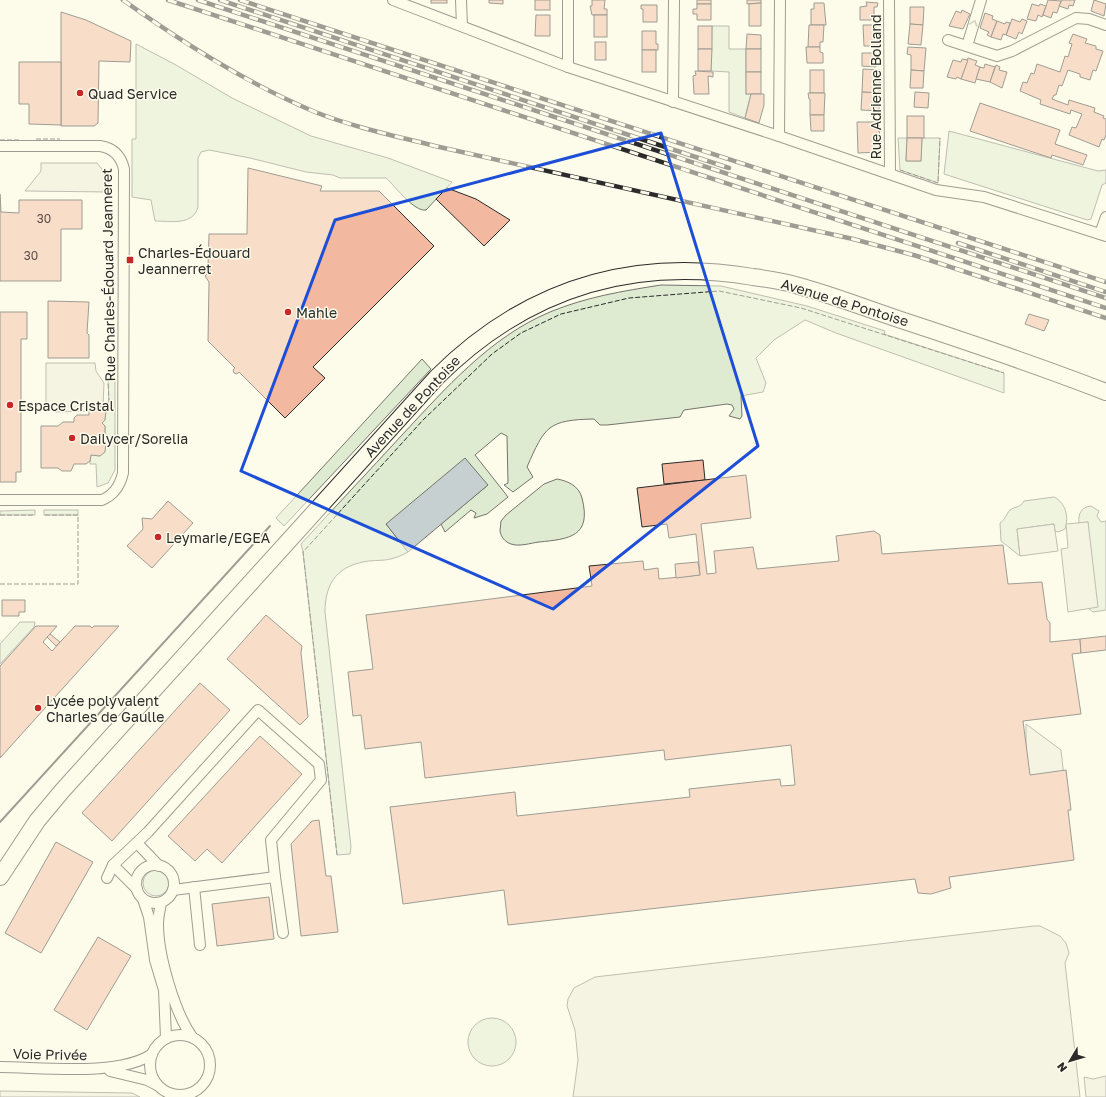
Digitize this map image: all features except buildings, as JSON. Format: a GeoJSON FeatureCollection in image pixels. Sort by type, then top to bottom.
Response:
{"type":"FeatureCollection","features":[{"type":"Feature","properties":{"kind":"main road","name":"Avenue de Pontoise"},"geometry":{"type":"LineString","coordinates":[[0,877],[37,821],[62,791],[436,378],[465,351],[505,321],[540,302],[575,287],[598,280],[644,272],[664,270],[726,272],[798,285],[1030,362],[1106,392]]}},
{"type":"Feature","properties":{"kind":"main road","name":"Avenue de Pontoise"},"geometry":{"type":"LineString","coordinates":[[1030,362],[1106,381]]}},
{"type":"Feature","properties":{"kind":"street","name":"Rue Adrienne Bolland"},"geometry":{"type":"LineString","coordinates":[[393,0],[568,67],[779,136],[936,190],[984,198],[1103,235]]}},
{"type":"Feature","properties":{"kind":"street"},"geometry":{"type":"LineString","coordinates":[[461,0],[462,26]]}},
{"type":"Feature","properties":{"kind":"street"},"geometry":{"type":"LineString","coordinates":[[568,0],[568,67]]}},
{"type":"Feature","properties":{"kind":"street"},"geometry":{"type":"LineString","coordinates":[[674,0],[674,102]]}},
{"type":"Feature","properties":{"kind":"street"},"geometry":{"type":"LineString","coordinates":[[779,136],[780,0]]}},
{"type":"Feature","properties":{"kind":"street","name":"Rue Adrienne Bolland"},"geometry":{"type":"LineString","coordinates":[[889,0],[890,174]]}},
{"type":"Feature","properties":{"kind":"street"},"geometry":{"type":"LineString","coordinates":[[966,46],[981,0]]}},
{"type":"Feature","properties":{"kind":"street"},"geometry":{"type":"LineString","coordinates":[[948,40],[991,55],[1003,55],[1076,18],[1089,19],[1106,25]]}},
{"type":"Feature","properties":{"kind":"street","name":"Rue Charles-Édouard Jeanneret"},"geometry":{"type":"LineString","coordinates":[[0,146],[100,146],[111,149],[118,156],[124,169],[124,279],[123,473],[117,489],[108,498],[94,500],[0,500]]}},
{"type":"Feature","properties":{"kind":"street"},"geometry":{"type":"LineString","coordinates":[[1103,235],[1106,217]]}},
{"type":"Feature","properties":{"kind":"street"},"geometry":{"type":"LineString","coordinates":[[107,878],[113,865],[137,842],[258,710],[319,764],[321,780],[271,840],[283,933]]}},
{"type":"Feature","properties":{"kind":"street"},"geometry":{"type":"LineString","coordinates":[[100,1068],[146,1080],[170,1093],[182,1095],[193,1091],[206,1079],[210,1067],[208,1055],[202,1044],[192,1037],[181,1018],[161,955],[158,923],[161,903],[171,895],[174,884],[170,872],[159,866],[137,842]]}},
{"type":"Feature","properties":{"kind":"street"},"geometry":{"type":"LineString","coordinates":[[113,865],[137,889],[143,899],[149,917],[155,960],[164,990],[166,1038]]}},
{"type":"Feature","properties":{"kind":"street"},"geometry":{"type":"LineString","coordinates":[[137,889],[136,882],[141,871],[146,867],[159,866]]}},
{"type":"Feature","properties":{"kind":"street"},"geometry":{"type":"LineString","coordinates":[[173,890],[275,877]]}},
{"type":"Feature","properties":{"kind":"street"},"geometry":{"type":"LineString","coordinates":[[194,887],[200,945]]}},
{"type":"Feature","properties":{"kind":"street"},"geometry":{"type":"LineString","coordinates":[[143,899],[148,902],[161,903]]}},
{"type":"Feature","properties":{"kind":"street"},"geometry":{"type":"LineString","coordinates":[[159,1086],[153,1078],[150,1069],[152,1054],[158,1044],[166,1038],[180,1035],[192,1037]]}},
{"type":"Feature","properties":{"kind":"street"},"geometry":{"type":"LineString","coordinates":[[100,1068],[130,1065],[152,1054]]}},
{"type":"Feature","properties":{"kind":"street","name":"Voie Privée"},"geometry":{"type":"LineString","coordinates":[[0,1067],[100,1068]]}},
{"type":"Feature","properties":{"kind":"highlighted area"},"geometry":{"type":"Polygon","coordinates":[[[661,133],[758,446],[553,609],[241,471],[335,220],[661,133]]]}},
{"type":"Feature","properties":{"kind":"green space"},"geometry":{"type":"Polygon","coordinates":[[[712,26],[729,26],[729,49],[746,49],[746,94],[751,94],[745,118],[729,112],[729,72],[711,71],[712,26]]]}},
{"type":"Feature","properties":{"kind":"green space"},"geometry":{"type":"Polygon","coordinates":[[[136,44],[176,65],[232,98],[311,136],[388,158],[452,182],[426,210],[421,210],[410,203],[386,178],[340,178],[333,175],[306,172],[250,158],[209,150],[201,152],[198,158],[198,207],[195,213],[186,220],[174,222],[155,221],[151,200],[132,197],[132,139],[136,139],[136,44]]]}},
{"type":"Feature","properties":{"kind":"green space"},"geometry":{"type":"Polygon","coordinates":[[[949,131],[1098,171],[1106,170],[1106,183],[1102,185],[1091,219],[1087,220],[944,174],[949,131]]]}},
{"type":"Feature","properties":{"kind":"green space"},"geometry":{"type":"Polygon","coordinates":[[[898,138],[907,138],[906,161],[921,161],[922,138],[940,138],[938,183],[900,170],[898,138]]]}},
{"type":"Feature","properties":{"kind":"green space"},"geometry":{"type":"Polygon","coordinates":[[[661,285],[721,286],[807,306],[885,331],[884,334],[1004,373],[1004,393],[836,333],[805,320],[774,340],[756,358],[766,383],[763,392],[741,396],[742,416],[740,419],[729,416],[734,409],[732,405],[727,404],[684,410],[680,417],[607,425],[600,425],[594,419],[567,421],[557,424],[544,434],[533,453],[527,467],[533,477],[513,492],[504,485],[508,483],[507,436],[501,433],[475,455],[508,497],[487,514],[474,518],[476,513],[471,510],[445,532],[441,524],[488,485],[386,524],[408,552],[391,559],[369,561],[349,566],[336,576],[331,583],[326,601],[325,612],[351,847],[350,854],[337,855],[301,544],[452,382],[488,350],[508,335],[550,312],[577,302],[619,292],[661,285]]]}},
{"type":"Feature","properties":{"kind":"green space"},"geometry":{"type":"Polygon","coordinates":[[[422,359],[431,369],[284,526],[276,518],[422,359]]]}},
{"type":"Feature","properties":{"kind":"green space"},"geometry":{"type":"Polygon","coordinates":[[[108,380],[115,380],[115,470],[108,483],[97,487],[96,464],[90,464],[91,455],[100,456],[106,443],[102,439],[105,436],[105,426],[102,423],[105,420],[106,411],[103,407],[109,402],[108,380]]]}},
{"type":"Feature","properties":{"kind":"green space"},"geometry":{"type":"Polygon","coordinates":[[[557,479],[565,481],[576,487],[581,494],[584,521],[576,534],[560,539],[518,545],[505,541],[500,531],[501,521],[506,515],[544,484],[557,479]]]}},
{"type":"Feature","properties":{"kind":"green space"},"geometry":{"type":"Polygon","coordinates":[[[1054,497],[1061,503],[1066,511],[1067,520],[1065,529],[1058,532],[1055,531],[1054,524],[1017,529],[1020,556],[1001,541],[1000,523],[1004,520],[1010,510],[1019,506],[1024,501],[1054,497]]]}},
{"type":"Feature","properties":{"kind":"green space"},"geometry":{"type":"Polygon","coordinates":[[[1091,506],[1099,511],[1097,516],[1101,522],[1106,521],[1106,610],[1093,612],[1089,609],[1088,522],[1079,523],[1080,514],[1083,509],[1091,506]]]}},
{"type":"Feature","properties":{"kind":"green space"},"geometry":{"type":"Polygon","coordinates":[[[35,510],[35,515],[0,515],[0,511],[35,510]]]}},
{"type":"Feature","properties":{"kind":"green space"},"geometry":{"type":"Polygon","coordinates":[[[44,510],[78,510],[78,515],[44,515],[44,510]]]}},
{"type":"Feature","properties":{"kind":"green space"},"geometry":{"type":"Polygon","coordinates":[[[20,622],[35,622],[34,627],[0,664],[0,644],[20,622]]]}},
{"type":"Feature","properties":{"kind":"green space"},"geometry":{"type":"Polygon","coordinates":[[[156,870],[165,874],[169,883],[165,892],[156,896],[147,892],[143,883],[147,874],[156,870]]]}},
{"type":"Feature","properties":{"kind":"green space"},"geometry":{"type":"Polygon","coordinates":[[[487,1018],[497,1018],[506,1022],[512,1028],[515,1033],[515,1051],[506,1062],[497,1066],[487,1066],[478,1062],[472,1056],[468,1047],[468,1037],[472,1028],[478,1022],[487,1018]]]}},
{"type":"Feature","properties":{"kind":"shaded area"},"geometry":{"type":"Polygon","coordinates":[[[41,163],[97,163],[109,178],[109,192],[25,191],[41,171],[41,163]]]}},
{"type":"Feature","properties":{"kind":"shaded area"},"geometry":{"type":"Polygon","coordinates":[[[46,363],[95,363],[96,371],[104,383],[103,407],[93,406],[89,411],[56,412],[46,409],[46,363]]]}},
{"type":"Feature","properties":{"kind":"shaded area"},"geometry":{"type":"Polygon","coordinates":[[[465,458],[488,485],[408,552],[386,524],[465,458]]]}},
{"type":"Feature","properties":{"kind":"shaded area"},"geometry":{"type":"Polygon","coordinates":[[[1088,522],[1098,607],[1068,612],[1061,549],[1068,548],[1066,524],[1088,522]]]}},
{"type":"Feature","properties":{"kind":"shaded area"},"geometry":{"type":"Polygon","coordinates":[[[1054,524],[1058,551],[1020,556],[1017,529],[1054,524]]]}},
{"type":"Feature","properties":{"kind":"shaded area"},"geometry":{"type":"Polygon","coordinates":[[[1026,724],[1061,750],[1064,777],[1026,782],[1026,724]]]}},
{"type":"Feature","properties":{"kind":"shaded area"},"geometry":{"type":"Polygon","coordinates":[[[1040,926],[1060,936],[1066,943],[1069,953],[1065,963],[1080,1097],[573,1097],[578,1060],[575,1030],[567,1006],[568,999],[574,988],[595,977],[1040,926]]]}},
{"type":"Feature","properties":{"kind":"shaded area"},"geometry":{"type":"Polygon","coordinates":[[[1106,1076],[1106,1097],[1086,1097],[1084,1077],[1093,1079],[1106,1076]]]}},
{"type":"Feature","properties":{"kind":"shaded area"},"geometry":{"type":"Polygon","coordinates":[[[0,1091],[132,1093],[140,1097],[0,1097],[0,1091]]]}},
{"type":"Feature","properties":{"kind":"railway"},"geometry":{"type":"LineString","coordinates":[[123,0],[192,47],[240,75],[289,101],[344,122],[435,146],[853,239],[917,256],[1106,318]]}},
{"type":"Feature","properties":{"kind":"railway"},"geometry":{"type":"LineString","coordinates":[[168,0],[1106,308]]}},
{"type":"Feature","properties":{"kind":"railway"},"geometry":{"type":"LineString","coordinates":[[198,0],[1106,298]]}},
{"type":"Feature","properties":{"kind":"railway"},"geometry":{"type":"LineString","coordinates":[[220,0],[729,168]]}},
{"type":"Feature","properties":{"kind":"railway"},"geometry":{"type":"LineString","coordinates":[[240,0],[1106,282]]}},
{"type":"Feature","properties":{"kind":"railway"},"geometry":{"type":"LineString","coordinates":[[958,243],[1106,292]]}},
{"type":"Feature","properties":{"kind":"fence"},"geometry":{"type":"LineString","coordinates":[[900,170],[938,183],[940,138]]}},
{"type":"Feature","properties":{"kind":"fence"},"geometry":{"type":"LineString","coordinates":[[36,139],[60,139]]}},
{"type":"Feature","properties":{"kind":"fence"},"geometry":{"type":"LineString","coordinates":[[0,140],[21,140]]}},
{"type":"Feature","properties":{"kind":"fence"},"geometry":{"type":"LineString","coordinates":[[337,855],[303,552],[423,420],[492,354],[521,333],[561,314],[629,298],[719,291],[801,308],[1004,373]]}},
{"type":"Feature","properties":{"kind":"fence"},"geometry":{"type":"LineString","coordinates":[[103,407],[109,402],[108,380]]}},
{"type":"Feature","properties":{"kind":"fence"},"geometry":{"type":"LineString","coordinates":[[0,515],[35,515]]}},
{"type":"Feature","properties":{"kind":"fence"},"geometry":{"type":"LineString","coordinates":[[0,584],[78,584],[78,515],[44,515]]}},
{"type":"Feature","properties":{"kind":"wall"},"geometry":{"type":"LineString","coordinates":[[0,822],[270,526]]}},
{"type":"Feature","properties":{"kind":"place","name":"Quad Service"},"geometry":{"type":"Point","coordinates":[80,93]}},
{"type":"Feature","properties":{"kind":"place","name":"Charles-Édouard Jeannerret"},"geometry":{"type":"Point","coordinates":[130,260]}},
{"type":"Feature","properties":{"kind":"place","name":"Mahle"},"geometry":{"type":"Point","coordinates":[288,312]}},
{"type":"Feature","properties":{"kind":"place","name":"Espace Cristal"},"geometry":{"type":"Point","coordinates":[10,405]}},
{"type":"Feature","properties":{"kind":"place","name":"Dailycer/Sorelia"},"geometry":{"type":"Point","coordinates":[72,438]}},
{"type":"Feature","properties":{"kind":"place","name":"Leymarie/EGEA"},"geometry":{"type":"Point","coordinates":[158,537]}},
{"type":"Feature","properties":{"kind":"place","name":"Lycée polyvalent Charles de Gaulle"},"geometry":{"type":"Point","coordinates":[38,708]}}]}
